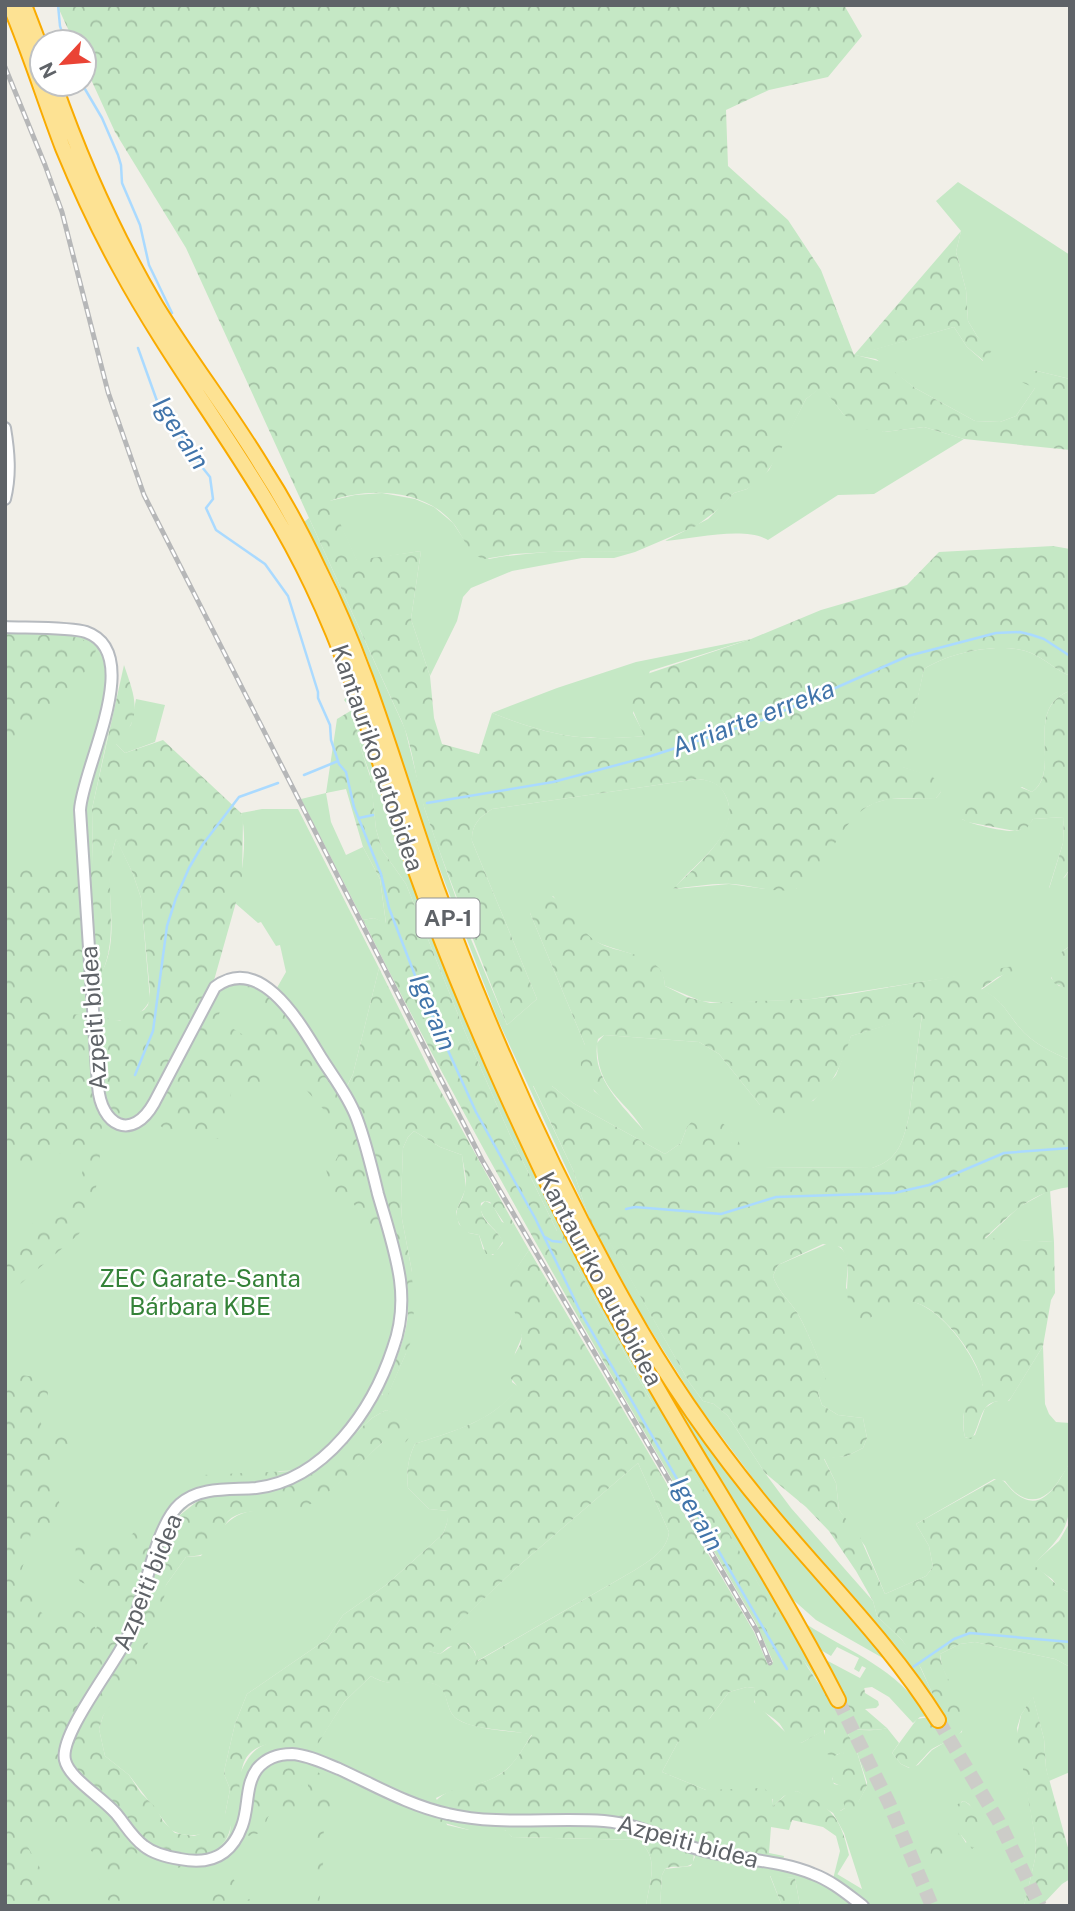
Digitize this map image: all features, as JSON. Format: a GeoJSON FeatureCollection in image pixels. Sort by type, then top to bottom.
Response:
{"type":"FeatureCollection","features":[{"type":"Feature","properties":{"kind":"highway","name":"Kantauriko autobidea"},"geometry":{"type":"LineString","coordinates":[[10,5],[74,172],[120,269],[172,355],[252,475],[292,545],[325,612],[352,680],[416,870],[449,958],[506,1092],[564,1217],[624,1329],[789,1609],[838,1700]]}},
{"type":"Feature","properties":{"kind":"highway"},"geometry":{"type":"LineString","coordinates":[[24,5],[33,28]]}},
{"type":"Feature","properties":{"kind":"highway","name":"Kantauriko autobidea"},"geometry":{"type":"LineString","coordinates":[[60,98],[102,204],[131,262],[184,350],[265,470],[330,592],[366,681],[424,852],[477,992],[544,1144],[606,1268],[660,1362],[716,1444],[769,1512],[890,1653],[938,1720]]}},
{"type":"Feature","properties":{"kind":"main road"},"geometry":{"type":"LineString","coordinates":[[5,428],[9,458],[5,499]]}},
{"type":"Feature","properties":{"kind":"main road","name":"Azpeiti bidea"},"geometry":{"type":"LineString","coordinates":[[5,627],[85,631],[104,646],[112,667],[110,697],[84,784],[80,814],[98,1086],[103,1111],[109,1118],[121,1124],[140,1120],[153,1106],[215,987],[234,978],[249,979],[262,984],[297,1018],[355,1115],[394,1251],[401,1294],[398,1329],[383,1373],[361,1414],[331,1448],[310,1467],[286,1480],[261,1487],[200,1493],[184,1500],[173,1511],[146,1580],[131,1630],[66,1740],[64,1758],[70,1772],[108,1804],[143,1846],[156,1853],[180,1859],[206,1861],[226,1850],[241,1828],[256,1771],[271,1758],[293,1754],[316,1759],[446,1814],[482,1819],[612,1822],[645,1829],[702,1851],[799,1869],[828,1881],[863,1906]]}},
{"type":"Feature","properties":{"kind":"green space"},"geometry":{"type":"Polygon","coordinates":[[[57,5],[844,5],[862,36],[828,77],[769,90],[726,110],[728,166],[788,220],[821,270],[854,355],[961,231],[956,252],[966,290],[968,321],[977,336],[993,349],[984,361],[967,347],[954,327],[856,355],[882,362],[915,388],[975,421],[1000,422],[1016,416],[1035,388],[1019,381],[1033,370],[1070,379],[1070,450],[964,439],[924,427],[884,432],[865,429],[843,414],[822,387],[806,399],[776,459],[762,479],[747,489],[734,493],[720,508],[696,526],[635,552],[569,551],[514,554],[484,559],[473,553],[456,527],[440,511],[411,497],[378,493],[330,501],[357,560],[421,551],[411,619],[430,676],[434,718],[442,744],[479,754],[492,713],[566,735],[602,738],[644,736],[630,697],[631,690],[641,676],[751,639],[821,610],[907,585],[939,552],[1053,546],[1070,549],[1070,676],[1031,653],[1006,648],[962,653],[924,669],[903,767],[932,776],[940,785],[941,792],[936,798],[881,801],[861,812],[840,835],[815,874],[806,884],[796,889],[772,890],[725,884],[673,889],[713,848],[727,824],[729,811],[725,794],[720,787],[708,781],[698,779],[492,809],[477,822],[472,841],[537,999],[507,1025],[425,810],[402,722],[186,248],[115,132],[98,95],[98,28],[68,28],[57,5]]]}},
{"type":"Feature","properties":{"kind":"green space"},"geometry":{"type":"Polygon","coordinates":[[[958,182],[1070,255],[1070,379],[1033,370],[1035,388],[1016,416],[1000,422],[975,421],[915,388],[876,359],[854,355],[954,327],[967,347],[983,361],[983,342],[968,321],[966,290],[956,252],[961,231],[936,201],[958,182]]]}},
{"type":"Feature","properties":{"kind":"green space"},"geometry":{"type":"Polygon","coordinates":[[[822,386],[843,414],[884,432],[924,427],[964,439],[874,494],[838,495],[768,540],[746,534],[718,534],[665,541],[708,519],[734,493],[747,489],[769,470],[806,399],[822,386]]]}},
{"type":"Feature","properties":{"kind":"green space"},"geometry":{"type":"Polygon","coordinates":[[[382,493],[415,499],[434,507],[453,523],[467,544],[489,559],[562,551],[635,552],[614,558],[582,558],[512,571],[471,588],[463,597],[457,621],[430,676],[411,619],[421,551],[357,561],[329,501],[382,493]]]}},
{"type":"Feature","properties":{"kind":"green space"},"geometry":{"type":"Polygon","coordinates":[[[309,518],[405,729],[425,810],[468,932],[507,1025],[537,999],[472,841],[477,822],[492,809],[698,779],[708,781],[720,787],[725,794],[730,812],[727,825],[713,848],[674,889],[729,884],[766,889],[796,889],[814,874],[856,813],[888,799],[936,798],[941,792],[932,777],[902,767],[924,669],[962,653],[1006,648],[1031,653],[1070,676],[1070,691],[1056,699],[1048,711],[1041,782],[1032,792],[1022,787],[962,819],[987,827],[1014,831],[1025,827],[1033,819],[1064,817],[1063,843],[1049,888],[1065,877],[1070,869],[1070,946],[1064,950],[1051,978],[1059,986],[1070,987],[1070,1060],[1030,1038],[998,1001],[981,990],[1007,972],[966,975],[811,999],[723,1003],[701,1001],[665,986],[662,975],[655,966],[645,960],[585,935],[553,896],[530,913],[585,1045],[594,1091],[644,1131],[613,1093],[602,1073],[597,1043],[604,1035],[699,1042],[719,1054],[760,1105],[813,1101],[836,1075],[851,1036],[922,1014],[909,1116],[904,1134],[894,1155],[872,1168],[753,1167],[731,1132],[687,1127],[681,1143],[665,1154],[573,1103],[552,1086],[533,1086],[573,1170],[588,1215],[498,1020],[422,823],[368,660],[335,582],[304,522],[309,518]]]}},
{"type":"Feature","properties":{"kind":"green space"},"geometry":{"type":"Polygon","coordinates":[[[5,620],[82,639],[96,649],[93,664],[45,716],[37,732],[5,754],[5,620]]]}},
{"type":"Feature","properties":{"kind":"green space","name":"ZEC Garate-Santa Bárbara KBE"},"geometry":{"type":"Polygon","coordinates":[[[5,632],[66,633],[92,637],[105,655],[108,673],[117,693],[92,809],[93,865],[77,865],[87,972],[98,970],[98,979],[109,951],[112,924],[110,865],[116,838],[141,898],[150,999],[144,1009],[134,1016],[111,1021],[93,1087],[212,991],[274,993],[286,972],[280,945],[276,946],[261,922],[258,923],[235,903],[243,858],[241,813],[262,809],[298,809],[379,968],[353,1074],[343,1094],[407,1297],[404,1335],[382,1395],[387,1396],[406,1353],[412,1272],[401,1201],[403,1148],[414,1131],[440,1147],[462,1155],[466,1188],[456,1212],[459,1224],[469,1233],[479,1235],[483,1249],[493,1255],[503,1243],[482,1213],[480,1207],[485,1201],[492,1204],[502,1222],[512,1225],[513,1222],[529,1250],[507,1283],[522,1337],[515,1353],[512,1382],[519,1387],[509,1399],[485,1417],[415,1444],[411,1455],[407,1471],[408,1488],[429,1509],[449,1511],[443,1534],[386,1585],[343,1615],[327,1639],[247,1694],[235,1724],[225,1767],[224,1774],[230,1789],[225,1815],[244,1765],[262,1746],[275,1742],[293,1742],[316,1746],[344,1702],[371,1676],[395,1683],[426,1682],[443,1690],[453,1715],[464,1723],[532,1734],[514,1761],[500,1774],[485,1782],[436,1798],[447,1825],[469,1830],[502,1829],[512,1837],[638,1840],[649,1855],[652,1871],[646,1906],[5,1906],[5,632]],[[386,1410],[372,1418],[315,1470],[280,1471],[203,1498],[190,1505],[174,1520],[59,1763],[208,1855],[224,1842],[230,1825],[193,1835],[171,1830],[129,1775],[105,1756],[99,1729],[103,1716],[166,1585],[186,1557],[201,1556],[228,1522],[244,1513],[291,1512],[311,1503],[343,1479],[383,1442],[405,1443],[410,1432],[406,1419],[386,1410]]]}},
{"type":"Feature","properties":{"kind":"green space"},"geometry":{"type":"Polygon","coordinates":[[[751,639],[650,671],[633,713],[645,736],[602,738],[567,735],[532,727],[492,713],[636,662],[751,639]]]}},
{"type":"Feature","properties":{"kind":"green space"},"geometry":{"type":"Polygon","coordinates":[[[124,665],[135,707],[131,725],[116,744],[125,753],[163,740],[241,813],[243,819],[242,881],[211,991],[232,978],[270,990],[344,1093],[353,1074],[379,968],[434,1079],[513,1222],[511,1226],[506,1226],[490,1202],[481,1203],[482,1215],[503,1241],[495,1254],[486,1254],[479,1235],[465,1232],[457,1219],[457,1210],[466,1185],[462,1155],[440,1147],[414,1131],[408,1137],[403,1148],[401,1201],[412,1272],[414,1323],[410,1344],[387,1397],[383,1396],[382,1392],[406,1327],[408,1300],[405,1287],[394,1265],[353,1203],[338,1199],[331,1192],[325,1164],[334,1163],[338,1156],[326,1133],[331,1123],[324,1110],[269,1048],[258,1062],[266,1072],[266,1083],[250,1088],[234,1083],[218,1139],[175,1137],[154,1121],[136,1116],[127,1124],[103,1112],[98,1177],[91,1211],[85,1224],[78,1235],[5,1297],[4,1268],[7,1254],[14,1242],[31,1225],[41,1219],[62,1216],[67,1211],[79,1183],[88,1145],[5,1170],[5,863],[93,865],[92,809],[124,665]],[[116,839],[110,875],[110,946],[98,981],[97,970],[31,982],[32,1010],[119,1021],[144,1010],[148,1005],[150,992],[141,898],[116,839]],[[239,993],[224,1002],[217,1019],[250,1039],[266,1007],[239,993]]]}},
{"type":"Feature","properties":{"kind":"green space"},"geometry":{"type":"Polygon","coordinates":[[[1070,691],[1070,869],[1059,884],[1049,889],[1063,843],[1064,817],[1033,819],[1027,828],[1015,831],[967,822],[962,819],[960,809],[962,801],[968,795],[984,787],[1002,784],[1032,792],[1041,782],[1044,770],[1048,711],[1056,699],[1070,691]]]}},
{"type":"Feature","properties":{"kind":"green space"},"geometry":{"type":"Polygon","coordinates":[[[349,694],[399,845],[446,973],[493,1084],[562,1231],[557,1231],[510,1135],[465,1032],[406,884],[382,850],[376,829],[370,774],[352,710],[344,700],[349,694]]]}},
{"type":"Feature","properties":{"kind":"green space"},"geometry":{"type":"Polygon","coordinates":[[[136,699],[165,705],[155,742],[125,753],[115,743],[131,725],[136,699]]]}},
{"type":"Feature","properties":{"kind":"green space"},"geometry":{"type":"Polygon","coordinates":[[[352,710],[371,779],[376,829],[382,850],[406,884],[465,1032],[510,1135],[557,1231],[562,1231],[577,1259],[577,1267],[649,1397],[808,1668],[831,1701],[842,1697],[842,1691],[864,1686],[865,1693],[878,1701],[876,1708],[865,1709],[887,1728],[846,1730],[857,1752],[867,1786],[858,1803],[858,1810],[851,1815],[839,1812],[845,1808],[843,1787],[832,1782],[843,1752],[834,1756],[827,1754],[825,1730],[801,1743],[793,1742],[779,1723],[754,1701],[755,1688],[747,1687],[729,1692],[701,1730],[678,1742],[662,1772],[706,1790],[764,1788],[772,1796],[773,1806],[788,1793],[797,1791],[819,1803],[838,1823],[849,1855],[832,1883],[840,1851],[836,1836],[823,1827],[792,1820],[789,1830],[771,1827],[769,1853],[784,1856],[783,1861],[685,1836],[694,1853],[693,1863],[665,1869],[662,1875],[660,1906],[646,1906],[651,1862],[645,1847],[638,1840],[512,1837],[505,1830],[469,1830],[424,1817],[432,1805],[448,1792],[503,1773],[532,1735],[473,1726],[457,1719],[450,1710],[443,1690],[426,1682],[388,1683],[371,1676],[344,1702],[316,1747],[285,1742],[255,1749],[248,1756],[241,1771],[236,1814],[229,1818],[225,1815],[230,1789],[224,1774],[225,1767],[235,1724],[247,1694],[327,1639],[343,1615],[386,1585],[443,1534],[448,1511],[429,1509],[408,1488],[407,1471],[411,1455],[415,1444],[471,1424],[497,1409],[518,1387],[509,1376],[507,1368],[522,1337],[506,1283],[529,1250],[754,1632],[767,1663],[773,1662],[757,1625],[505,1188],[363,920],[374,918],[386,923],[380,879],[363,847],[346,789],[326,793],[337,719],[352,710]],[[638,1463],[515,1569],[429,1651],[440,1654],[458,1642],[465,1641],[473,1649],[478,1661],[646,1563],[665,1545],[669,1532],[638,1463]]]}},
{"type":"Feature","properties":{"kind":"green space"},"geometry":{"type":"Polygon","coordinates":[[[326,793],[331,822],[346,855],[363,847],[380,879],[386,924],[374,918],[363,920],[301,799],[326,793]]]}},
{"type":"Feature","properties":{"kind":"green space"},"geometry":{"type":"Polygon","coordinates":[[[544,892],[559,902],[593,939],[610,948],[651,961],[663,975],[665,986],[687,997],[710,1003],[811,999],[1037,962],[998,977],[981,989],[999,1001],[1030,1038],[1070,1060],[1070,1187],[1033,1198],[985,1238],[1054,1242],[1055,1293],[1051,1300],[1043,1346],[1011,1398],[1006,1403],[989,1404],[971,1439],[965,1437],[965,1405],[969,1396],[983,1385],[980,1373],[965,1345],[942,1319],[917,1303],[894,1303],[867,1321],[856,1319],[848,1299],[847,1264],[841,1247],[823,1244],[778,1265],[773,1276],[802,1322],[826,1378],[818,1393],[822,1405],[838,1415],[863,1418],[867,1438],[863,1448],[847,1456],[824,1459],[836,1483],[839,1510],[859,1535],[885,1594],[926,1576],[933,1567],[929,1546],[916,1524],[998,1478],[1025,1499],[1042,1499],[1055,1487],[1070,1462],[1067,1520],[1056,1540],[1033,1565],[1070,1593],[1070,1667],[1055,1659],[975,1642],[960,1644],[940,1654],[945,1673],[961,1704],[965,1724],[958,1735],[932,1749],[912,1769],[901,1764],[892,1753],[917,1719],[942,1715],[921,1668],[902,1640],[877,1616],[873,1601],[829,1531],[806,1507],[765,1473],[728,1416],[714,1404],[703,1401],[689,1382],[610,1243],[605,1249],[588,1215],[573,1170],[533,1085],[552,1086],[573,1103],[665,1154],[681,1143],[687,1127],[694,1119],[705,1117],[723,1123],[737,1139],[754,1167],[872,1168],[894,1155],[904,1134],[909,1116],[922,1015],[851,1036],[838,1070],[825,1089],[807,1104],[781,1114],[768,1111],[760,1105],[719,1054],[699,1042],[604,1035],[598,1039],[597,1053],[604,1079],[611,1092],[648,1135],[600,1096],[585,1077],[581,1064],[585,1045],[530,913],[533,895],[544,892]]]}},
{"type":"Feature","properties":{"kind":"green space"},"geometry":{"type":"Polygon","coordinates":[[[1070,946],[1070,987],[1065,988],[1054,983],[1050,974],[1059,954],[1070,946]]]}},
{"type":"Feature","properties":{"kind":"green space"},"geometry":{"type":"Polygon","coordinates":[[[1050,1190],[1054,1242],[985,1239],[1019,1207],[1050,1190]]]}},
{"type":"Feature","properties":{"kind":"green space"},"geometry":{"type":"Polygon","coordinates":[[[610,1242],[689,1382],[703,1401],[714,1404],[728,1416],[791,1508],[873,1601],[877,1616],[916,1658],[942,1714],[904,1657],[770,1501],[698,1405],[642,1316],[605,1249],[610,1242]]]}},
{"type":"Feature","properties":{"kind":"green space"},"geometry":{"type":"Polygon","coordinates":[[[829,1243],[846,1254],[846,1288],[870,1318],[887,1304],[904,1300],[921,1305],[938,1316],[966,1349],[983,1383],[965,1409],[965,1437],[975,1435],[985,1408],[994,1402],[1009,1401],[1043,1346],[1045,1404],[1056,1422],[1070,1423],[1069,1463],[1049,1493],[1027,1499],[1012,1490],[1005,1481],[994,1479],[916,1524],[929,1546],[933,1567],[926,1576],[885,1594],[865,1546],[839,1510],[836,1483],[824,1458],[847,1456],[863,1448],[867,1438],[863,1418],[838,1415],[822,1405],[818,1393],[825,1377],[822,1369],[798,1314],[773,1276],[778,1265],[829,1243]]]}},
{"type":"Feature","properties":{"kind":"green space"},"geometry":{"type":"Polygon","coordinates":[[[577,1259],[827,1694],[801,1657],[658,1413],[577,1267],[577,1259]]]}},
{"type":"Feature","properties":{"kind":"green space"},"geometry":{"type":"Polygon","coordinates":[[[654,1365],[888,1661],[816,1620],[790,1597],[652,1366],[654,1365]]]}},
{"type":"Feature","properties":{"kind":"green space"},"geometry":{"type":"Polygon","coordinates":[[[5,1373],[36,1377],[47,1383],[48,1396],[39,1407],[43,1438],[68,1425],[75,1434],[72,1441],[50,1463],[64,1523],[31,1531],[28,1551],[18,1580],[38,1594],[38,1609],[50,1621],[62,1610],[75,1609],[86,1616],[96,1629],[100,1619],[93,1603],[103,1602],[106,1597],[102,1577],[89,1585],[80,1582],[77,1575],[75,1539],[103,1544],[126,1543],[142,1528],[175,1519],[203,1498],[202,1475],[315,1470],[372,1418],[386,1410],[404,1416],[410,1426],[409,1437],[405,1443],[393,1445],[383,1442],[339,1484],[301,1509],[282,1514],[256,1511],[235,1516],[225,1526],[220,1539],[210,1551],[186,1557],[166,1585],[162,1611],[142,1656],[103,1716],[99,1729],[105,1756],[129,1775],[175,1833],[194,1836],[230,1824],[230,1831],[215,1852],[185,1867],[157,1865],[133,1851],[126,1860],[125,1867],[127,1902],[114,1904],[108,1900],[105,1894],[108,1884],[106,1880],[99,1879],[95,1874],[96,1867],[103,1860],[90,1849],[92,1833],[65,1825],[46,1825],[18,1830],[62,1906],[5,1906],[5,1373]]]}},
{"type":"Feature","properties":{"kind":"green space"},"geometry":{"type":"Polygon","coordinates":[[[638,1463],[669,1532],[665,1545],[656,1555],[635,1570],[477,1661],[475,1652],[468,1643],[448,1647],[440,1654],[428,1651],[515,1569],[638,1463]]]}},
{"type":"Feature","properties":{"kind":"green space"},"geometry":{"type":"Polygon","coordinates":[[[1070,1522],[1070,1593],[1058,1587],[1052,1579],[1032,1565],[1059,1541],[1070,1522]]]}},
{"type":"Feature","properties":{"kind":"green space"},"geometry":{"type":"Polygon","coordinates":[[[806,1624],[887,1673],[902,1685],[928,1716],[920,1717],[913,1723],[889,1697],[872,1687],[842,1691],[826,1660],[860,1678],[866,1668],[862,1666],[859,1672],[854,1669],[859,1658],[837,1647],[831,1656],[819,1649],[806,1624]]]}},
{"type":"Feature","properties":{"kind":"green space"},"geometry":{"type":"Polygon","coordinates":[[[975,1642],[1055,1659],[1070,1667],[1070,1772],[1049,1781],[1044,1739],[1033,1697],[1021,1715],[1017,1728],[1036,1843],[1024,1906],[800,1906],[795,1878],[770,1876],[782,1906],[660,1906],[662,1875],[665,1869],[691,1866],[695,1857],[684,1835],[783,1861],[831,1883],[837,1874],[862,1889],[844,1833],[833,1813],[797,1791],[784,1796],[772,1807],[773,1799],[732,1791],[706,1790],[662,1772],[678,1742],[710,1718],[729,1692],[747,1687],[755,1688],[754,1702],[794,1739],[801,1743],[824,1730],[826,1740],[837,1755],[843,1751],[843,1761],[832,1779],[834,1784],[844,1786],[845,1808],[840,1811],[858,1810],[857,1804],[867,1782],[846,1730],[887,1728],[899,1743],[892,1753],[901,1764],[909,1768],[918,1765],[932,1750],[962,1732],[963,1711],[942,1667],[940,1654],[960,1644],[975,1642]],[[961,1802],[961,1835],[966,1843],[976,1814],[969,1804],[961,1802]]]}},
{"type":"Feature","properties":{"kind":"green space"},"geometry":{"type":"Polygon","coordinates":[[[1033,1696],[1044,1739],[1046,1768],[1070,1855],[1070,1879],[1044,1903],[1046,1906],[1024,1906],[1036,1843],[1017,1735],[1021,1715],[1033,1696]]]}},
{"type":"Feature","properties":{"kind":"green space"},"geometry":{"type":"Polygon","coordinates":[[[287,1761],[306,1765],[324,1776],[324,1789],[333,1804],[324,1817],[319,1906],[315,1906],[314,1814],[305,1807],[302,1800],[309,1792],[307,1779],[297,1793],[292,1817],[285,1816],[277,1807],[259,1833],[244,1836],[251,1801],[259,1779],[275,1764],[287,1761]]]}},
{"type":"Feature","properties":{"kind":"green space"},"geometry":{"type":"Polygon","coordinates":[[[964,1801],[975,1811],[981,1825],[980,1839],[972,1849],[959,1835],[953,1819],[956,1805],[964,1801]]]}},
{"type":"Feature","properties":{"kind":"green space"},"geometry":{"type":"Polygon","coordinates":[[[940,1831],[948,1848],[942,1859],[935,1863],[930,1856],[934,1835],[940,1831]]]}},
{"type":"Feature","properties":{"kind":"green space"},"geometry":{"type":"Polygon","coordinates":[[[220,1875],[231,1877],[236,1883],[236,1903],[250,1899],[254,1900],[256,1906],[205,1906],[208,1889],[220,1875]]]}},
{"type":"Feature","properties":{"kind":"green space"},"geometry":{"type":"Polygon","coordinates":[[[770,1875],[795,1878],[800,1906],[782,1906],[770,1875]]]}},
{"type":"Feature","properties":{"kind":"waterway","name":"Igerain"},"geometry":{"type":"LineString","coordinates":[[58,5],[61,28]]}},
{"type":"Feature","properties":{"kind":"waterway","name":"Igerain"},"geometry":{"type":"LineString","coordinates":[[90,98],[118,155],[122,183],[140,225],[149,265],[172,313]]}},
{"type":"Feature","properties":{"kind":"waterway","name":"Igerain"},"geometry":{"type":"LineString","coordinates":[[138,348],[157,401],[190,452],[210,477],[213,499],[206,508],[216,530],[265,564],[288,596],[318,698],[330,725],[331,740],[339,764],[346,772],[354,807],[381,874],[389,908],[421,991],[476,1112],[535,1218],[581,1313],[787,1669]]}},
{"type":"Feature","properties":{"kind":"waterway","name":"Arriarte erreka"},"geometry":{"type":"LineString","coordinates":[[427,803],[553,782],[651,756],[765,719],[908,656],[996,633],[1020,632],[1032,635],[1044,639],[1070,656]]}},
{"type":"Feature","properties":{"kind":"waterway"},"geometry":{"type":"LineString","coordinates":[[304,775],[338,761]]}},
{"type":"Feature","properties":{"kind":"waterway"},"geometry":{"type":"LineString","coordinates":[[135,1075],[153,1031],[167,926],[189,868],[203,844],[239,797],[278,783]]}},
{"type":"Feature","properties":{"kind":"waterway","name":"Arriarte erreka"},"geometry":{"type":"LineString","coordinates":[[359,818],[373,815]]}},
{"type":"Feature","properties":{"kind":"waterway"},"geometry":{"type":"LineString","coordinates":[[626,1209],[635,1207],[721,1214],[776,1197],[894,1193],[929,1185],[1004,1153],[1070,1148]]}},
{"type":"Feature","properties":{"kind":"waterway"},"geometry":{"type":"LineString","coordinates":[[545,1237],[561,1242]]}},
{"type":"Feature","properties":{"kind":"waterway","name":"Igerain"},"geometry":{"type":"LineString","coordinates":[[913,1667],[954,1639],[970,1633],[1070,1642]]}},
{"type":"Feature","properties":{"kind":"tunnel"},"geometry":{"type":"LineString","coordinates":[[838,1700],[889,1803],[932,1906]]}},
{"type":"Feature","properties":{"kind":"tunnel"},"geometry":{"type":"LineString","coordinates":[[938,1720],[999,1822],[1040,1906]]}},
{"type":"Feature","properties":{"kind":"railway"},"geometry":{"type":"LineString","coordinates":[[5,67],[62,212],[108,392],[144,495],[482,1160],[757,1631],[770,1663]]}}]}
